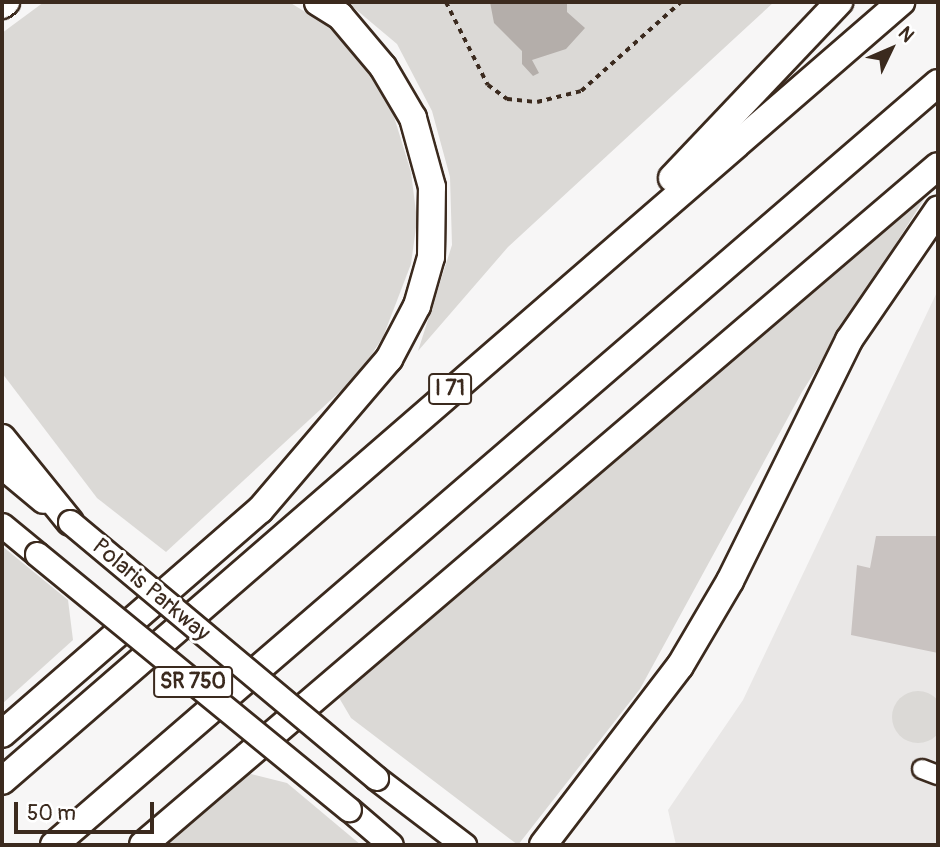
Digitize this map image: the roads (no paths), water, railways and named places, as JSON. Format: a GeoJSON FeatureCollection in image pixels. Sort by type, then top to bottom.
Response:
{"type":"FeatureCollection","features":[{"type":"Feature","properties":{"kind":"highway"},"geometry":{"type":"LineString","coordinates":[[2,734],[260,510],[390,359],[417,306],[432,257],[432,187],[413,118],[383,66],[340,16],[318,2]]}},
{"type":"Feature","properties":{"kind":"highway"},"geometry":{"type":"LineString","coordinates":[[575,281],[839,2]]}},
{"type":"Feature","properties":{"kind":"highway","name":"I 71"},"geometry":{"type":"LineString","coordinates":[[2,780],[575,281],[901,2]]}},
{"type":"Feature","properties":{"kind":"highway"},"geometry":{"type":"LineString","coordinates":[[54,845],[938,83]]}},
{"type":"Feature","properties":{"kind":"highway"},"geometry":{"type":"LineString","coordinates":[[143,845],[938,166]]}},
{"type":"Feature","properties":{"kind":"highway"},"geometry":{"type":"LineString","coordinates":[[543,845],[680,666],[730,580],[849,340],[938,210]]}},
{"type":"Feature","properties":{"kind":"highway"},"geometry":{"type":"LineString","coordinates":[[2,438],[70,522]]}},
{"type":"Feature","properties":{"kind":"main road","name":"Polaris Parkway"},"geometry":{"type":"LineString","coordinates":[[2,467],[376,778],[464,845]]}},
{"type":"Feature","properties":{"kind":"main road","name":"Polaris Parkway"},"geometry":{"type":"LineString","coordinates":[[2,525],[391,845]]}}]}
